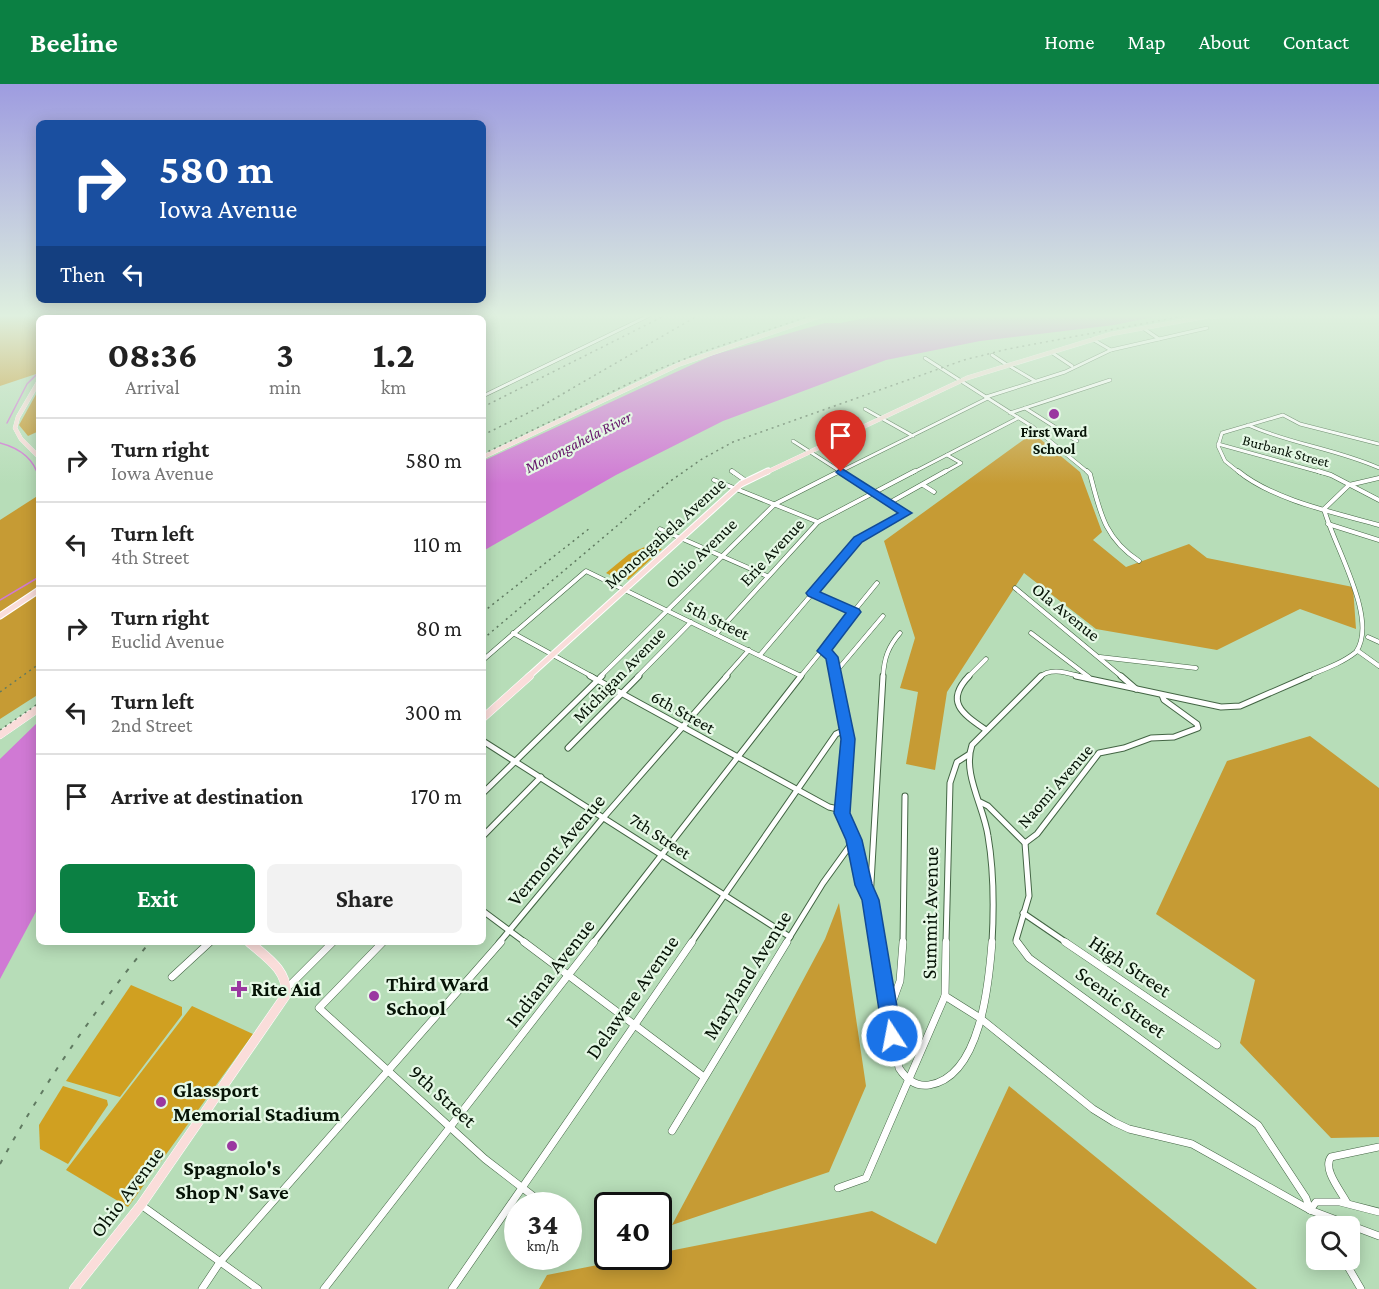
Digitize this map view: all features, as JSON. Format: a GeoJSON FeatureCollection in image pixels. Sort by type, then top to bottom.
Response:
{"type":"FeatureCollection","features":[{"type":"Feature","properties":{"kind":"main road"},"geometry":{"type":"LineString","coordinates":[[486,456],[665,371]]}},
{"type":"Feature","properties":{"kind":"main road","name":"Monongahela Avenue"},"geometry":{"type":"LineString","coordinates":[[486,715],[734,488],[960,381],[989,371]]}},
{"type":"Feature","properties":{"kind":"main road"},"geometry":{"type":"LineString","coordinates":[[36,386],[18,417],[15,428],[21,439],[36,454]]}},
{"type":"Feature","properties":{"kind":"main road"},"geometry":{"type":"LineString","coordinates":[[0,616],[36,592]]}},
{"type":"Feature","properties":{"kind":"main road"},"geometry":{"type":"LineString","coordinates":[[0,735],[36,710]]}},
{"type":"Feature","properties":{"kind":"main road"},"geometry":{"type":"LineString","coordinates":[[252,945],[282,972],[288,987]]}},
{"type":"Feature","properties":{"kind":"main road","name":"Ohio Avenue"},"geometry":{"type":"LineString","coordinates":[[74,1289],[141,1205],[281,1004],[288,987]]}},
{"type":"Feature","properties":{"kind":"street"},"geometry":{"type":"LineString","coordinates":[[486,395],[534,371]]}},
{"type":"Feature","properties":{"kind":"street"},"geometry":{"type":"LineString","coordinates":[[945,371],[1052,441],[1090,474],[1104,525],[1130,555],[1139,561]]}},
{"type":"Feature","properties":{"kind":"street"},"geometry":{"type":"LineString","coordinates":[[1019,371],[1035,381]]}},
{"type":"Feature","properties":{"kind":"street","name":"Ohio Avenue"},"geometry":{"type":"LineString","coordinates":[[486,790],[775,504],[987,398],[1066,371]]}},
{"type":"Feature","properties":{"kind":"street"},"geometry":{"type":"LineString","coordinates":[[1010,413],[1110,380]]}},
{"type":"Feature","properties":{"kind":"street"},"geometry":{"type":"LineString","coordinates":[[1025,408],[1077,441]]}},
{"type":"Feature","properties":{"kind":"street"},"geometry":{"type":"LineString","coordinates":[[865,409],[914,436]]}},
{"type":"Feature","properties":{"kind":"street"},"geometry":{"type":"LineString","coordinates":[[1379,444],[1300,423],[1283,414],[1222,433],[1218,444],[1222,456],[1239,474],[1274,492],[1379,525]]}},
{"type":"Feature","properties":{"kind":"street","name":"Erie Avenue"},"geometry":{"type":"LineString","coordinates":[[716,634],[818,522],[1018,418]]}},
{"type":"Feature","properties":{"kind":"street"},"geometry":{"type":"LineString","coordinates":[[1248,425],[1270,436],[1363,461],[1379,468]]}},
{"type":"Feature","properties":{"kind":"street"},"geometry":{"type":"LineString","coordinates":[[760,655],[858,540],[906,513],[793,441]]}},
{"type":"Feature","properties":{"kind":"street","name":"Burbank Street"},"geometry":{"type":"LineString","coordinates":[[1218,444],[1331,475],[1379,500]]}},
{"type":"Feature","properties":{"kind":"street"},"geometry":{"type":"LineString","coordinates":[[889,502],[961,463],[947,455]]}},
{"type":"Feature","properties":{"kind":"street"},"geometry":{"type":"LineString","coordinates":[[731,471],[746,482]]}},
{"type":"Feature","properties":{"kind":"street"},"geometry":{"type":"LineString","coordinates":[[1324,509],[1349,485],[1379,478]]}},
{"type":"Feature","properties":{"kind":"street"},"geometry":{"type":"LineString","coordinates":[[714,480],[818,522]]}},
{"type":"Feature","properties":{"kind":"street"},"geometry":{"type":"LineString","coordinates":[[923,485],[934,492]]}},
{"type":"Feature","properties":{"kind":"street"},"geometry":{"type":"LineString","coordinates":[[1324,509],[1328,524],[1357,577]]}},
{"type":"Feature","properties":{"kind":"street"},"geometry":{"type":"LineString","coordinates":[[1328,524],[1379,540]]}},
{"type":"Feature","properties":{"kind":"street"},"geometry":{"type":"LineString","coordinates":[[660,529],[767,576]]}},
{"type":"Feature","properties":{"kind":"street","name":"5th Street"},"geometry":{"type":"LineString","coordinates":[[513,633],[586,571],[802,675]]}},
{"type":"Feature","properties":{"kind":"street","name":"Indiana Avenue"},"geometry":{"type":"LineString","coordinates":[[324,1289],[802,675],[824,651],[877,583]]}},
{"type":"Feature","properties":{"kind":"street","name":"Ola Avenue"},"geometry":{"type":"LineString","coordinates":[[1015,588],[1136,689]]}},
{"type":"Feature","properties":{"kind":"street"},"geometry":{"type":"LineString","coordinates":[[812,593],[855,612]]}},
{"type":"Feature","properties":{"kind":"street"},"geometry":{"type":"LineString","coordinates":[[834,674],[883,616]]}},
{"type":"Feature","properties":{"kind":"street","name":"Michigan Avenue"},"geometry":{"type":"LineString","coordinates":[[568,748],[691,622]]}},
{"type":"Feature","properties":{"kind":"street"},"geometry":{"type":"LineString","coordinates":[[1031,633],[1091,679],[1221,707],[1240,706],[1312,675],[1358,651],[1371,630]]}},
{"type":"Feature","properties":{"kind":"street"},"geometry":{"type":"LineString","coordinates":[[486,657],[513,633]]}},
{"type":"Feature","properties":{"kind":"street","name":"6th Street"},"geometry":{"type":"LineString","coordinates":[[513,633],[797,790],[829,807],[842,810]]}},
{"type":"Feature","properties":{"kind":"street"},"geometry":{"type":"LineString","coordinates":[[900,633],[889,646],[884,660],[870,900],[899,1068],[908,1081],[919,1086],[931,1085],[955,1072],[980,1018],[993,958],[994,923],[990,853],[968,755]]}},
{"type":"Feature","properties":{"kind":"street"},"geometry":{"type":"LineString","coordinates":[[1368,636],[1379,642]]}},
{"type":"Feature","properties":{"kind":"street","name":"Vermont Avenue"},"geometry":{"type":"LineString","coordinates":[[202,1289],[220,1262],[511,930],[603,818],[749,650]]}},
{"type":"Feature","properties":{"kind":"street"},"geometry":{"type":"LineString","coordinates":[[824,651],[832,657],[834,687],[848,739],[842,810],[854,840],[863,885],[870,900]]}},
{"type":"Feature","properties":{"kind":"street"},"geometry":{"type":"LineString","coordinates":[[1358,651],[1379,666]]}},
{"type":"Feature","properties":{"kind":"street","name":"Ola Avenue"},"geometry":{"type":"LineString","coordinates":[[1099,657],[1196,668]]}},
{"type":"Feature","properties":{"kind":"street"},"geometry":{"type":"LineString","coordinates":[[986,659],[963,681],[956,695],[958,707],[964,716],[986,730]]}},
{"type":"Feature","properties":{"kind":"street","name":"Summit Avenue"},"geometry":{"type":"LineString","coordinates":[[838,1188],[866,1178],[945,996],[952,770],[958,760],[968,755],[972,746],[986,730],[1044,673],[1054,671],[1091,679]]}},
{"type":"Feature","properties":{"kind":"street","name":"Naomi Avenue"},"geometry":{"type":"LineString","coordinates":[[1025,843],[1037,834],[1099,753],[1124,748],[1151,738],[1174,737],[1198,728],[1197,724],[1164,700],[1162,695]]}},
{"type":"Feature","properties":{"kind":"street","name":"Delaware Avenue"},"geometry":{"type":"LineString","coordinates":[[452,1289],[836,734],[845,729]]}},
{"type":"Feature","properties":{"kind":"street","name":"7th Street"},"geometry":{"type":"LineString","coordinates":[[486,743],[790,937]]}},
{"type":"Feature","properties":{"kind":"street"},"geometry":{"type":"LineString","coordinates":[[486,833],[541,777]]}},
{"type":"Feature","properties":{"kind":"street"},"geometry":{"type":"LineString","coordinates":[[888,1014],[894,1005],[899,988],[903,955],[905,796]]}},
{"type":"Feature","properties":{"kind":"street"},"geometry":{"type":"LineString","coordinates":[[980,802],[988,806],[1025,843]]}},
{"type":"Feature","properties":{"kind":"street","name":"Maryland Avenue"},"geometry":{"type":"LineString","coordinates":[[672,1131],[790,937],[839,859],[854,840]]}},
{"type":"Feature","properties":{"kind":"street","name":"Scenic Street"},"geometry":{"type":"LineString","coordinates":[[1025,843],[1029,896],[1016,940],[1029,958],[1258,1125],[1306,1197],[1310,1210]]}},
{"type":"Feature","properties":{"kind":"street"},"geometry":{"type":"LineString","coordinates":[[486,913],[704,1077]]}},
{"type":"Feature","properties":{"kind":"street","name":"High Street"},"geometry":{"type":"LineString","coordinates":[[1023,914],[1217,1045]]}},
{"type":"Feature","properties":{"kind":"street"},"geometry":{"type":"LineString","coordinates":[[172,977],[207,945]]}},
{"type":"Feature","properties":{"kind":"street","name":"Ohio Avenue"},"geometry":{"type":"LineString","coordinates":[[288,987],[330,945]]}},
{"type":"Feature","properties":{"kind":"street","name":"9th Street"},"geometry":{"type":"LineString","coordinates":[[380,945],[320,1008],[526,1192]]}},
{"type":"Feature","properties":{"kind":"street"},"geometry":{"type":"LineString","coordinates":[[945,996],[980,1018],[1093,1109],[1114,1122],[1129,1129],[1192,1144],[1323,1216]]}},
{"type":"Feature","properties":{"kind":"street"},"geometry":{"type":"LineString","coordinates":[[1347,1203],[1328,1168],[1328,1161],[1331,1157],[1379,1147]]}},
{"type":"Feature","properties":{"kind":"street"},"geometry":{"type":"LineString","coordinates":[[1310,1210],[1316,1202],[1347,1203],[1379,1212]]}},
{"type":"Feature","properties":{"kind":"street"},"geometry":{"type":"LineString","coordinates":[[141,1205],[258,1289]]}},
{"type":"Feature","properties":{"kind":"street"},"geometry":{"type":"LineString","coordinates":[[1360,1229],[1379,1236]]}},
{"type":"Feature","properties":{"kind":"street"},"geometry":{"type":"LineString","coordinates":[[1350,1270],[1361,1289]]}},
{"type":"Feature","properties":{"kind":"shaded area"},"geometry":{"type":"Polygon","coordinates":[[[0,371],[36,371],[36,374],[0,386],[0,371]]]}},
{"type":"Feature","properties":{"kind":"shaded area"},"geometry":{"type":"Polygon","coordinates":[[[36,394],[36,432],[28,436],[19,425],[36,394]]]}},
{"type":"Feature","properties":{"kind":"shaded area"},"geometry":{"type":"Polygon","coordinates":[[[1033,433],[1080,472],[1102,532],[1093,540],[1126,567],[1189,544],[1207,558],[1353,587],[1356,629],[1300,609],[1217,650],[1096,629],[1024,573],[947,692],[935,770],[906,764],[918,692],[900,688],[915,638],[884,541],[1033,433]]]}},
{"type":"Feature","properties":{"kind":"shaded area"},"geometry":{"type":"Polygon","coordinates":[[[36,497],[36,696],[0,719],[0,520],[36,497]]]}},
{"type":"Feature","properties":{"kind":"shaded area"},"geometry":{"type":"Polygon","coordinates":[[[649,545],[662,549],[628,580],[624,576],[618,579],[606,573],[629,554],[649,545]]]}},
{"type":"Feature","properties":{"kind":"shaded area"},"geometry":{"type":"Polygon","coordinates":[[[1310,736],[1379,788],[1379,1137],[1331,1138],[1240,1043],[1255,980],[1156,914],[1227,761],[1310,736]]]}},
{"type":"Feature","properties":{"kind":"shaded area"},"geometry":{"type":"Polygon","coordinates":[[[839,903],[866,1086],[829,1172],[672,1225],[825,939],[839,903]]]}},
{"type":"Feature","properties":{"kind":"shaded area"},"geometry":{"type":"Polygon","coordinates":[[[131,985],[182,1007],[182,1015],[120,1097],[66,1081],[131,985]]]}},
{"type":"Feature","properties":{"kind":"shaded area","name":"Glassport Memorial Stadium"},"geometry":{"type":"Polygon","coordinates":[[[192,1006],[253,1034],[128,1207],[66,1170],[192,1006]]]}},
{"type":"Feature","properties":{"kind":"shaded area"},"geometry":{"type":"Polygon","coordinates":[[[63,1086],[107,1100],[108,1105],[68,1164],[40,1149],[39,1125],[63,1086]]]}},
{"type":"Feature","properties":{"kind":"shaded area"},"geometry":{"type":"Polygon","coordinates":[[[1009,1086],[1257,1289],[539,1289],[547,1275],[582,1270],[582,1268],[594,1266],[594,1270],[672,1270],[672,1250],[872,1211],[936,1244],[1009,1086]]]}},
{"type":"Feature","properties":{"kind":"water","name":"Monongahela River"},"geometry":{"type":"Polygon","coordinates":[[[678,371],[856,371],[723,421],[616,475],[486,549],[486,460],[678,371]]]}},
{"type":"Feature","properties":{"kind":"water"},"geometry":{"type":"Polygon","coordinates":[[[36,724],[36,912],[0,979],[0,759],[36,724]]]}},
{"type":"Feature","properties":{"kind":"waterway"},"geometry":{"type":"LineString","coordinates":[[7,423],[27,384],[36,375]]}},
{"type":"Feature","properties":{"kind":"waterway"},"geometry":{"type":"LineString","coordinates":[[0,443],[25,455],[36,470]]}},
{"type":"Feature","properties":{"kind":"waterway"},"geometry":{"type":"LineString","coordinates":[[0,600],[36,579]]}},
{"type":"Feature","properties":{"kind":"railway"},"geometry":{"type":"LineString","coordinates":[[486,405],[554,371]]}},
{"type":"Feature","properties":{"kind":"railway"},"geometry":{"type":"LineString","coordinates":[[486,434],[540,407],[602,371]]}},
{"type":"Feature","properties":{"kind":"railway"},"geometry":{"type":"LineString","coordinates":[[486,453],[654,371]]}},
{"type":"Feature","properties":{"kind":"railway"},"geometry":{"type":"LineString","coordinates":[[486,636],[669,482],[702,459],[733,442],[932,371]]}},
{"type":"Feature","properties":{"kind":"railway"},"geometry":{"type":"LineString","coordinates":[[486,610],[590,528]]}},
{"type":"Feature","properties":{"kind":"railway"},"geometry":{"type":"LineString","coordinates":[[0,692],[36,666]]}},
{"type":"Feature","properties":{"kind":"railway"},"geometry":{"type":"LineString","coordinates":[[0,730],[36,705]]}},
{"type":"Feature","properties":{"kind":"railway"},"geometry":{"type":"LineString","coordinates":[[0,1164],[70,1050],[148,945]]}},
{"type":"Feature","properties":{"kind":"place","name":"First Ward School"},"geometry":{"type":"Point","coordinates":[1054,414]}},
{"type":"Feature","properties":{"kind":"place","name":"Rite Aid"},"geometry":{"type":"Point","coordinates":[239,989]}},
{"type":"Feature","properties":{"kind":"place","name":"Third Ward School"},"geometry":{"type":"Point","coordinates":[374,996]}},
{"type":"Feature","properties":{"kind":"place","name":"Glassport Memorial Stadium"},"geometry":{"type":"Point","coordinates":[161,1102]}},
{"type":"Feature","properties":{"kind":"place","name":"Spagnolo's Shop N' Save"},"geometry":{"type":"Point","coordinates":[232,1146]}},
{"type":"Feature","properties":{"kind":"route"},"geometry":{"type":"LineString","coordinates":[[841,472],[906,513],[858,540],[812,593],[855,612],[824,651],[832,657],[836,687],[848,739],[842,813],[854,840],[863,885],[870,900],[892,1036]]}}]}
